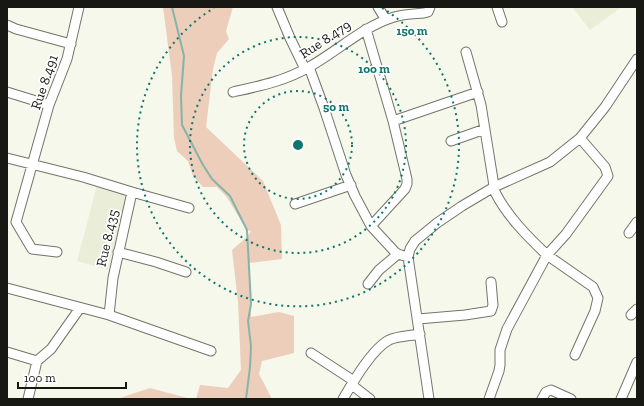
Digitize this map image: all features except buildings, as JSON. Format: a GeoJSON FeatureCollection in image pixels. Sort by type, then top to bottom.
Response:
{"type":"FeatureCollection","features":[{"type":"Feature","properties":{"kind":"street","name":"Rue 8.491"},"geometry":{"type":"LineString","coordinates":[[57,252],[32,249],[16,222],[49,105],[67,59],[79,7]]}},
{"type":"Feature","properties":{"kind":"street"},"geometry":{"type":"LineString","coordinates":[[277,7],[290,38],[307,68],[351,185],[371,226],[381,239],[398,254],[408,257]]}},
{"type":"Feature","properties":{"kind":"street"},"geometry":{"type":"LineString","coordinates":[[378,7],[386,20]]}},
{"type":"Feature","properties":{"kind":"street","name":"Rue 8.479"},"geometry":{"type":"LineString","coordinates":[[233,92],[274,83],[307,68],[366,29],[386,20],[406,14],[428,12],[430,7]]}},
{"type":"Feature","properties":{"kind":"street"},"geometry":{"type":"LineString","coordinates":[[497,7],[502,22]]}},
{"type":"Feature","properties":{"kind":"street"},"geometry":{"type":"LineString","coordinates":[[7,25],[16,30],[71,44]]}},
{"type":"Feature","properties":{"kind":"street"},"geometry":{"type":"LineString","coordinates":[[366,29],[393,121],[407,179],[405,189],[371,226]]}},
{"type":"Feature","properties":{"kind":"street"},"geometry":{"type":"LineString","coordinates":[[466,52],[478,92],[494,187],[499,200],[527,236],[547,255],[592,287],[598,298],[595,311],[575,355]]}},
{"type":"Feature","properties":{"kind":"street"},"geometry":{"type":"LineString","coordinates":[[429,399],[408,257],[410,249],[415,241],[422,235],[462,206],[494,187],[550,162],[580,138],[605,107],[637,59]]}},
{"type":"Feature","properties":{"kind":"street"},"geometry":{"type":"LineString","coordinates":[[7,92],[49,105]]}},
{"type":"Feature","properties":{"kind":"street"},"geometry":{"type":"LineString","coordinates":[[393,121],[478,92]]}},
{"type":"Feature","properties":{"kind":"street"},"geometry":{"type":"LineString","coordinates":[[451,141],[485,129]]}},
{"type":"Feature","properties":{"kind":"street"},"geometry":{"type":"LineString","coordinates":[[489,399],[499,371],[500,350],[507,330],[547,255],[566,234],[608,176],[605,167],[580,138]]}},
{"type":"Feature","properties":{"kind":"street"},"geometry":{"type":"LineString","coordinates":[[7,158],[83,177],[189,208]]}},
{"type":"Feature","properties":{"kind":"street"},"geometry":{"type":"LineString","coordinates":[[296,204],[351,185]]}},
{"type":"Feature","properties":{"kind":"street","name":"Rue 8.435"},"geometry":{"type":"LineString","coordinates":[[109,315],[113,278],[132,192]]}},
{"type":"Feature","properties":{"kind":"street"},"geometry":{"type":"LineString","coordinates":[[629,233],[637,222]]}},
{"type":"Feature","properties":{"kind":"street"},"geometry":{"type":"LineString","coordinates":[[118,252],[186,272]]}},
{"type":"Feature","properties":{"kind":"street"},"geometry":{"type":"LineString","coordinates":[[368,284],[379,270],[398,254]]}},
{"type":"Feature","properties":{"kind":"street"},"geometry":{"type":"LineString","coordinates":[[418,319],[491,311],[493,305],[491,282]]}},
{"type":"Feature","properties":{"kind":"street"},"geometry":{"type":"LineString","coordinates":[[7,288],[109,315],[211,351]]}},
{"type":"Feature","properties":{"kind":"street"},"geometry":{"type":"LineString","coordinates":[[28,399],[37,361],[51,349],[80,308]]}},
{"type":"Feature","properties":{"kind":"street"},"geometry":{"type":"LineString","coordinates":[[343,399],[370,359],[384,344],[391,340],[420,334]]}},
{"type":"Feature","properties":{"kind":"street"},"geometry":{"type":"LineString","coordinates":[[7,352],[37,361]]}},
{"type":"Feature","properties":{"kind":"street"},"geometry":{"type":"LineString","coordinates":[[311,353],[353,383],[370,399]]}},
{"type":"Feature","properties":{"kind":"street"},"geometry":{"type":"LineString","coordinates":[[621,399],[636,365]]}},
{"type":"Feature","properties":{"kind":"street"},"geometry":{"type":"LineString","coordinates":[[542,399],[546,392],[551,390],[571,399]]}},
{"type":"Feature","properties":{"kind":"shaded area"},"geometry":{"type":"Polygon","coordinates":[[[163,7],[233,7],[226,31],[229,39],[217,53],[213,69],[206,127],[263,181],[281,225],[282,259],[249,263],[251,317],[279,312],[294,316],[294,353],[262,361],[259,374],[272,399],[196,399],[200,385],[228,388],[241,370],[238,302],[232,250],[248,236],[251,231],[247,230],[226,196],[217,187],[203,187],[193,176],[188,161],[177,151],[174,138],[172,76],[163,7]]]}},
{"type":"Feature","properties":{"kind":"shaded area"},"geometry":{"type":"Polygon","coordinates":[[[572,7],[622,7],[590,30],[572,7]]]}},
{"type":"Feature","properties":{"kind":"shaded area"},"geometry":{"type":"Polygon","coordinates":[[[97,185],[128,194],[108,270],[77,261],[97,185]]]}},
{"type":"Feature","properties":{"kind":"shaded area"},"geometry":{"type":"Polygon","coordinates":[[[150,388],[191,399],[117,399],[150,388]]]}},
{"type":"Feature","properties":{"kind":"waterway"},"geometry":{"type":"LineString","coordinates":[[172,7],[184,56],[181,96],[182,125],[212,179],[230,196],[247,230],[251,304],[248,321],[251,346],[246,399]]}}]}
